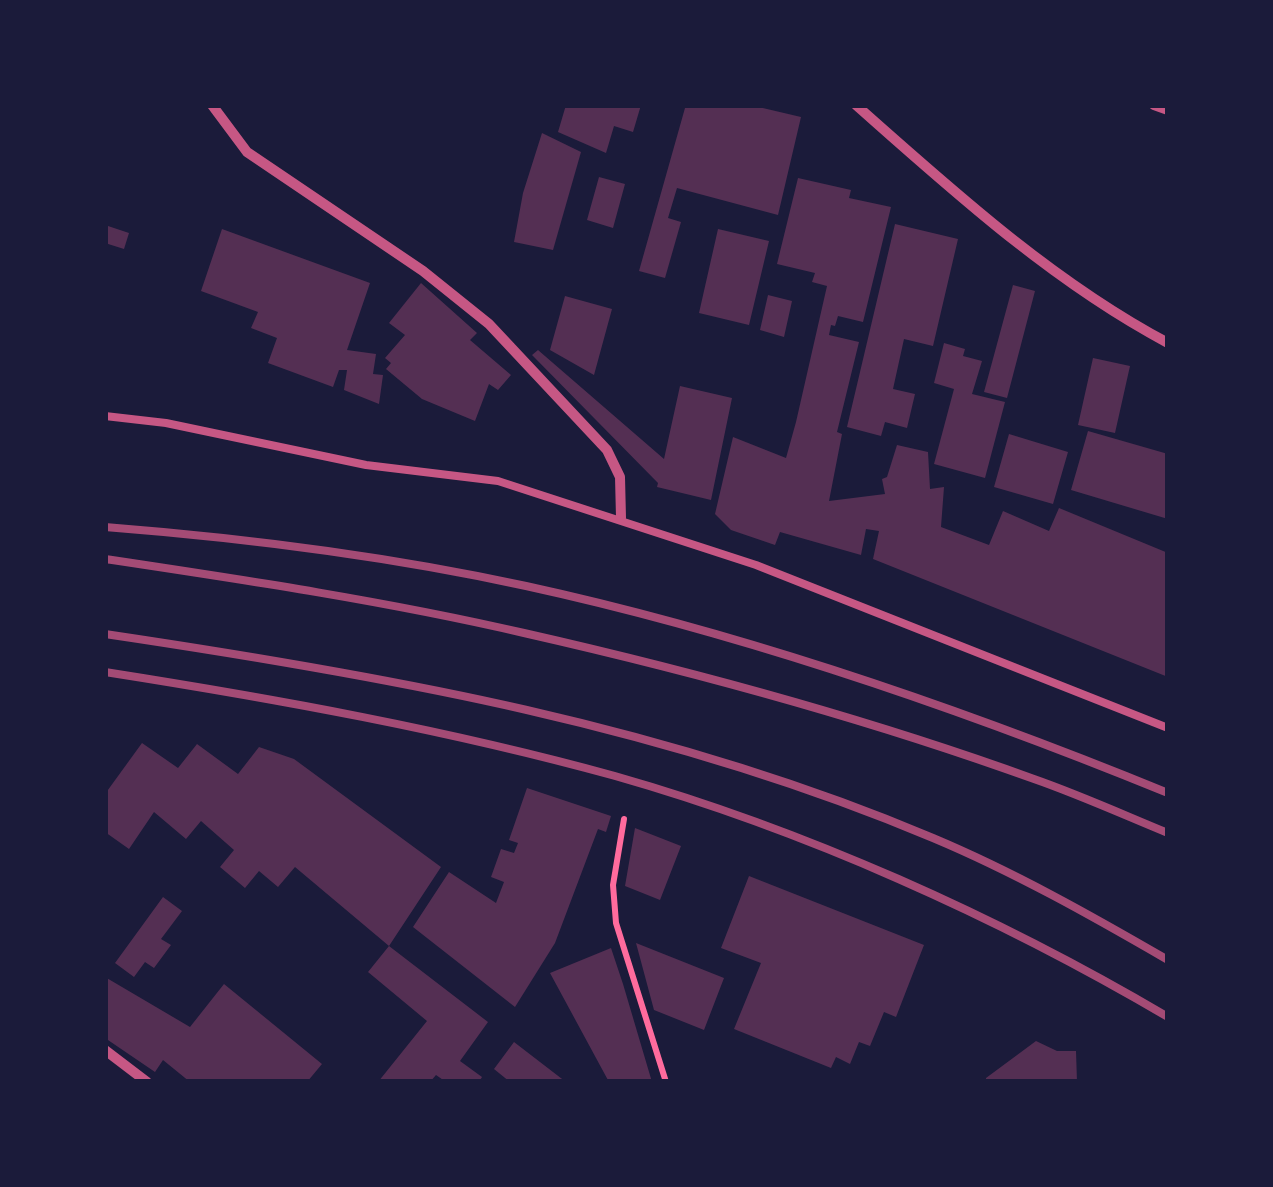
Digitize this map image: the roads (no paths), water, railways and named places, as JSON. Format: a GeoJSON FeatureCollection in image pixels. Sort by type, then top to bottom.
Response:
{"type":"FeatureCollection","features":[{"type":"Feature","properties":{"kind":"street"},"geometry":{"type":"LineString","coordinates":[[212,105],[246,152],[423,271],[489,324],[607,450],[620,478],[620,518]]}},
{"type":"Feature","properties":{"kind":"street"},"geometry":{"type":"LineString","coordinates":[[856,105],[1038,258],[1132,324],[1168,342]]}},
{"type":"Feature","properties":{"kind":"street"},"geometry":{"type":"LineString","coordinates":[[1154,105],[1168,110]]}},
{"type":"Feature","properties":{"kind":"street"},"geometry":{"type":"LineString","coordinates":[[105,1050],[147,1082]]}},
{"type":"Feature","properties":{"kind":"lane"},"geometry":{"type":"LineString","coordinates":[[105,416],[166,423],[366,465],[498,480],[756,565],[1168,728]]}},
{"type":"Feature","properties":{"kind":"railway"},"geometry":{"type":"LineString","coordinates":[[105,527],[369,557],[474,575],[608,605],[851,676],[1168,793]]}},
{"type":"Feature","properties":{"kind":"railway"},"geometry":{"type":"LineString","coordinates":[[105,559],[420,611],[653,664],[908,736],[1051,785],[1168,833]]}},
{"type":"Feature","properties":{"kind":"railway"},"geometry":{"type":"LineString","coordinates":[[105,634],[421,687],[629,735],[732,765],[833,799],[963,851],[1168,960]]}},
{"type":"Feature","properties":{"kind":"railway"},"geometry":{"type":"LineString","coordinates":[[105,672],[426,730],[552,759],[686,798],[758,822],[899,879],[1037,945],[1168,1017]]}}]}
